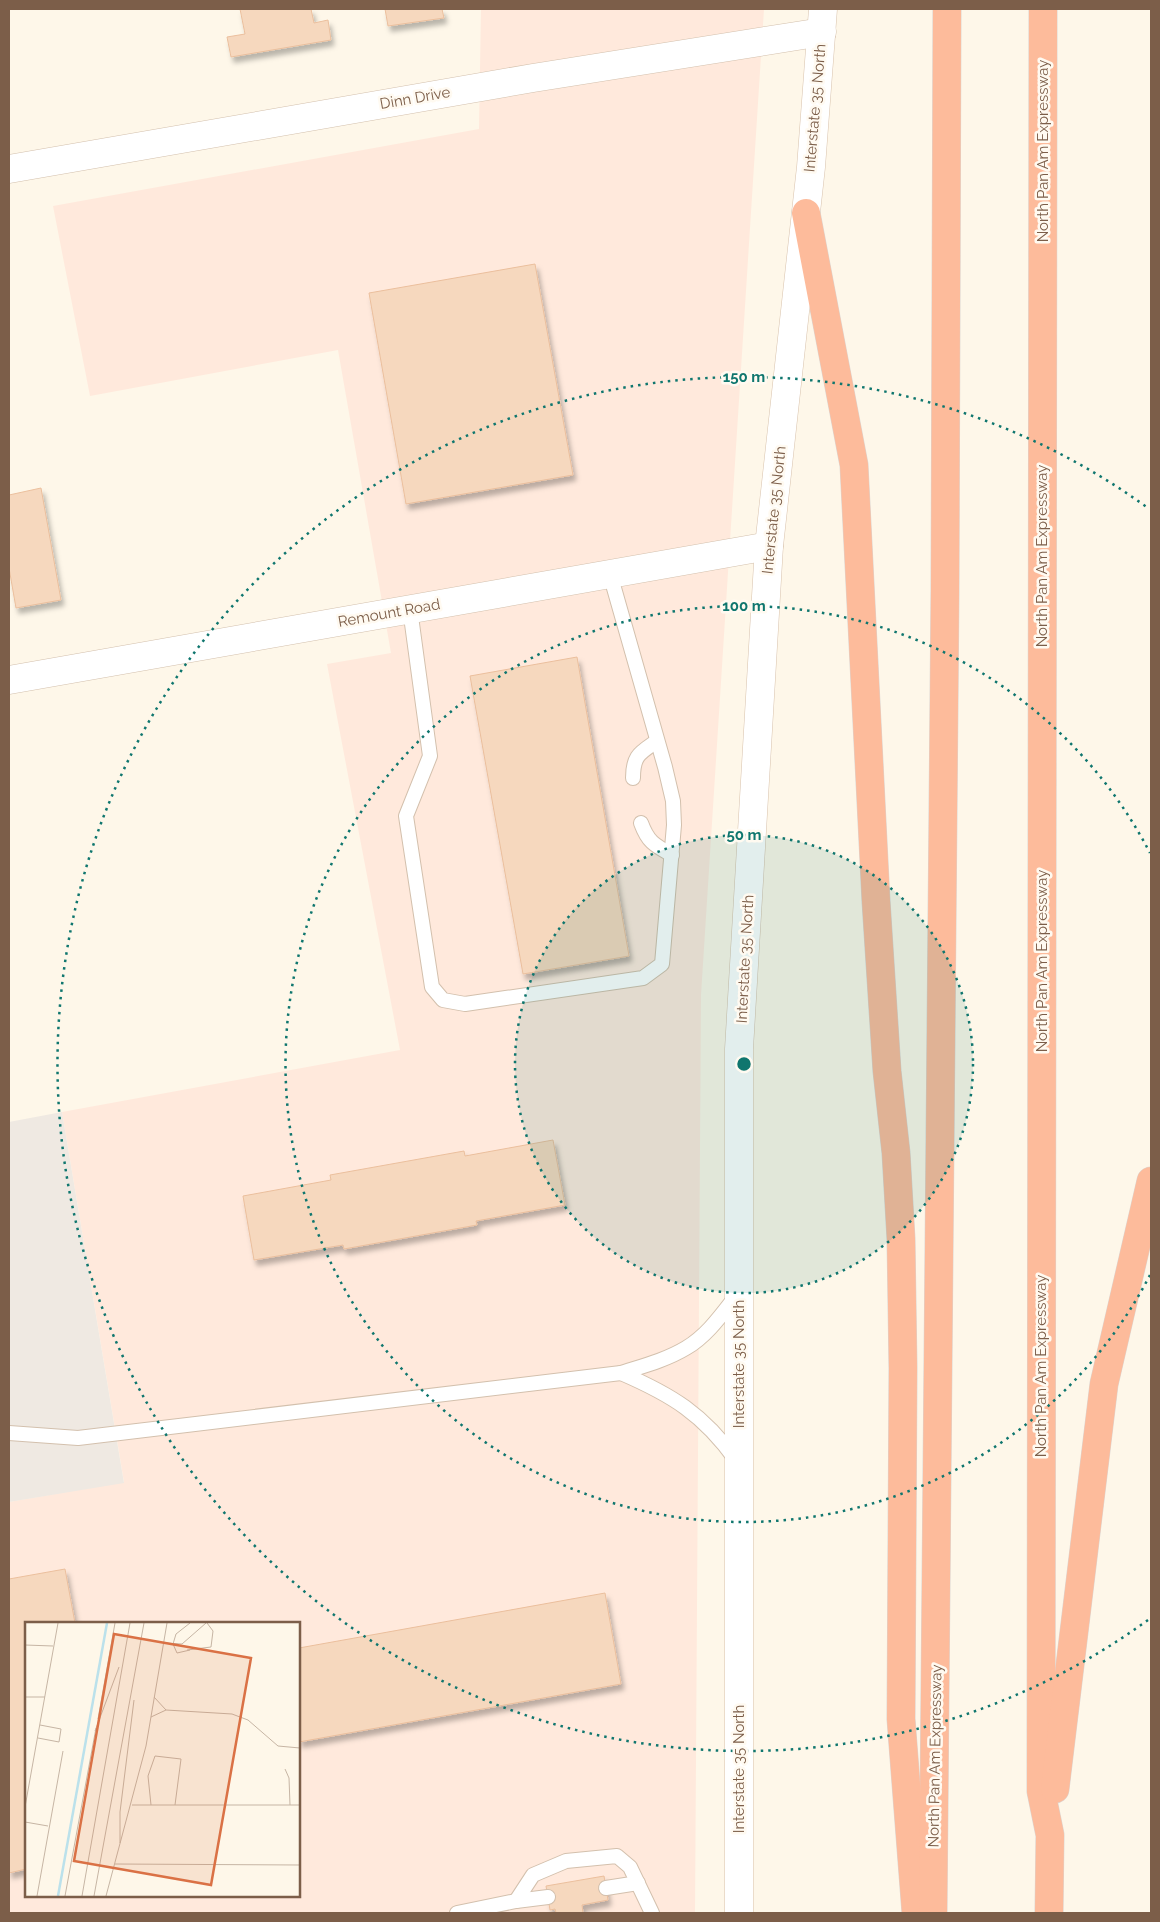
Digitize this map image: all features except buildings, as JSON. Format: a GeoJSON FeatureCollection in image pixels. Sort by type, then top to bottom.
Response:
{"type":"FeatureCollection","features":[{"type":"Feature","properties":{"kind":"highway","name":"North Pan Am Expressway"},"geometry":{"type":"LineString","coordinates":[[933,1913],[945,601],[947,9]]}},
{"type":"Feature","properties":{"kind":"highway","name":"North Pan Am Expressway"},"geometry":{"type":"LineString","coordinates":[[1043,9],[1041,1791],[1050,1835],[1049,1913]]}},
{"type":"Feature","properties":{"kind":"highway"},"geometry":{"type":"LineString","coordinates":[[806,213],[854,465],[877,920],[886,1071],[896,1153],[900,1239],[902,1368],[901,1719],[916,1913]]}},
{"type":"Feature","properties":{"kind":"highway"},"geometry":{"type":"LineString","coordinates":[[1050,1835],[1104,1384],[1151,1181]]}},
{"type":"Feature","properties":{"kind":"main road","name":"Dinn Drive"},"geometry":{"type":"LineString","coordinates":[[9,169],[533,78],[822,20]]}},
{"type":"Feature","properties":{"kind":"main road","name":"Interstate 35 North"},"geometry":{"type":"LineString","coordinates":[[739,1913],[739,1049],[769,546],[806,213],[822,20]]}},
{"type":"Feature","properties":{"kind":"main road","name":"Remount Road"},"geometry":{"type":"LineString","coordinates":[[9,680],[769,546]]}},
{"type":"Feature","properties":{"kind":"lane"},"geometry":{"type":"LineString","coordinates":[[410,609],[430,756],[406,816],[432,987],[443,1000],[465,1004],[643,978],[662,964],[672,855],[673,802],[658,741],[610,574]]}},
{"type":"Feature","properties":{"kind":"lane"},"geometry":{"type":"LineString","coordinates":[[633,778],[633,764],[638,754],[658,741]]}},
{"type":"Feature","properties":{"kind":"lane"},"geometry":{"type":"LineString","coordinates":[[641,823],[646,838],[672,855]]}},
{"type":"Feature","properties":{"kind":"lane"},"geometry":{"type":"LineString","coordinates":[[9,1433],[78,1438],[621,1373],[654,1363],[687,1348],[712,1326],[740,1293]]}},
{"type":"Feature","properties":{"kind":"lane"},"geometry":{"type":"LineString","coordinates":[[621,1373],[656,1388],[685,1406],[721,1439],[739,1464]]}},
{"type":"Feature","properties":{"kind":"lane"},"geometry":{"type":"LineString","coordinates":[[516,1901],[533,1875],[566,1862],[617,1856],[630,1867],[652,1913]]}},
{"type":"Feature","properties":{"kind":"lane"},"geometry":{"type":"LineString","coordinates":[[606,1888],[638,1883]]}},
{"type":"Feature","properties":{"kind":"lane"},"geometry":{"type":"LineString","coordinates":[[457,1913],[516,1901],[548,1897]]}},
{"type":"Feature","properties":{"kind":"shaded area"},"geometry":{"type":"Polygon","coordinates":[[[481,9],[764,9],[701,995],[695,1913],[9,1913],[9,1502],[124,1482],[62,1112],[400,1050],[327,664],[391,653],[338,350],[90,396],[53,206],[479,129],[481,9]]]}},
{"type":"Feature","properties":{"kind":"shaded area"},"geometry":{"type":"Polygon","coordinates":[[[62,1112],[124,1483],[9,1502],[9,1122],[62,1112]]]}}]}
